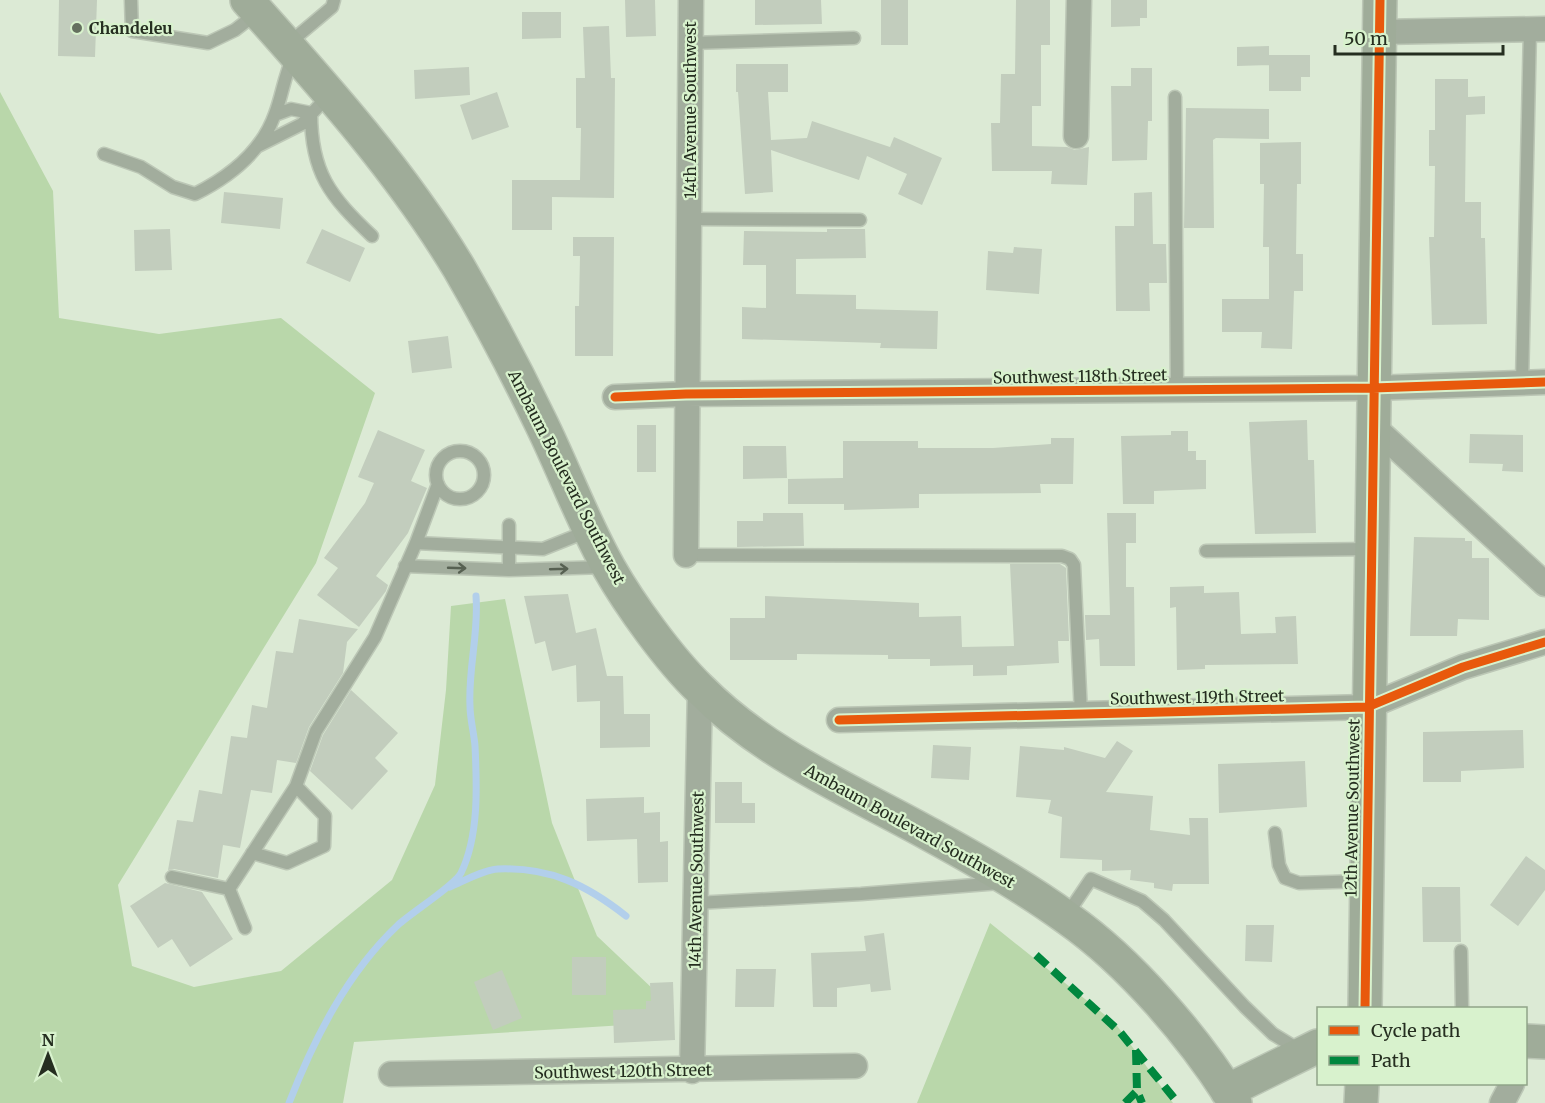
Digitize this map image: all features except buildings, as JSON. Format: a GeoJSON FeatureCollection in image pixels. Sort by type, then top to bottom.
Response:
{"type":"FeatureCollection","features":[{"type":"Feature","properties":{"kind":"main road","name":"12th Avenue Southwest"},"geometry":{"type":"LineString","coordinates":[[1365,1007],[1367,707],[1374,427],[1380,0]]}},
{"type":"Feature","properties":{"kind":"main road","name":"Ambaum Boulevard Southwest"},"geometry":{"type":"LineString","coordinates":[[252,4],[291,49],[320,103],[361,129],[426,218],[459,270],[539,418],[608,567],[641,617],[700,690],[759,737],[826,780],[930,834],[1065,916],[1132,975],[1189,1036],[1231,1097]]}},
{"type":"Feature","properties":{"kind":"main road"},"geometry":{"type":"LineString","coordinates":[[1231,1097],[1311,1049]]}},
{"type":"Feature","properties":{"kind":"main road"},"geometry":{"type":"LineString","coordinates":[[1361,1103],[1362,1085]]}},
{"type":"Feature","properties":{"kind":"street","name":"14th Avenue Southwest"},"geometry":{"type":"LineString","coordinates":[[686,555],[691,0]]}},
{"type":"Feature","properties":{"kind":"street"},"geometry":{"type":"LineString","coordinates":[[1076,136],[1079,0]]}},
{"type":"Feature","properties":{"kind":"street"},"geometry":{"type":"LineString","coordinates":[[1380,32],[1538,29]]}},
{"type":"Feature","properties":{"kind":"street","name":"Southwest 118th Street"},"geometry":{"type":"LineString","coordinates":[[615,398],[686,394],[1373,388],[1533,382]]}},
{"type":"Feature","properties":{"kind":"street"},"geometry":{"type":"LineString","coordinates":[[1374,427],[1545,584]]}},
{"type":"Feature","properties":{"kind":"street","name":"Southwest 119th Street"},"geometry":{"type":"LineString","coordinates":[[838,720],[1367,707],[1463,667],[1545,642]]}},
{"type":"Feature","properties":{"kind":"street","name":"14th Avenue Southwest"},"geometry":{"type":"LineString","coordinates":[[692,1071],[700,690]]}},
{"type":"Feature","properties":{"kind":"street","name":"Southwest 120th Street"},"geometry":{"type":"LineString","coordinates":[[391,1074],[692,1071],[855,1066]]}},
{"type":"Feature","properties":{"kind":"street"},"geometry":{"type":"LineString","coordinates":[[1502,1103],[1511,1085]]}},
{"type":"Feature","properties":{"kind":"lane"},"geometry":{"type":"LineString","coordinates":[[131,0],[132,31],[208,43],[235,30],[252,4]]}},
{"type":"Feature","properties":{"kind":"lane"},"geometry":{"type":"LineString","coordinates":[[258,146],[275,115],[291,49],[332,7],[334,0]]}},
{"type":"Feature","properties":{"kind":"lane"},"geometry":{"type":"LineString","coordinates":[[1533,382],[1538,29]]}},
{"type":"Feature","properties":{"kind":"lane"},"geometry":{"type":"LineString","coordinates":[[691,43],[854,38]]}},
{"type":"Feature","properties":{"kind":"lane"},"geometry":{"type":"LineString","coordinates":[[1175,97],[1177,390]]}},
{"type":"Feature","properties":{"kind":"lane"},"geometry":{"type":"LineString","coordinates":[[275,115],[320,103]]}},
{"type":"Feature","properties":{"kind":"lane"},"geometry":{"type":"LineString","coordinates":[[104,154],[141,167],[173,187],[195,194],[216,184],[258,146],[292,129],[320,103]]}},
{"type":"Feature","properties":{"kind":"lane"},"geometry":{"type":"LineString","coordinates":[[320,103],[314,152],[325,185],[346,211],[372,236]]}},
{"type":"Feature","properties":{"kind":"lane","name":"14th Avenue Southwest"},"geometry":{"type":"LineString","coordinates":[[690,219],[860,220]]}},
{"type":"Feature","properties":{"kind":"lane"},"geometry":{"type":"LineString","coordinates":[[229,889],[296,786],[316,731],[375,637],[416,543],[438,484]]}},
{"type":"Feature","properties":{"kind":"lane"},"geometry":{"type":"LineString","coordinates":[[509,525],[509,570]]}},
{"type":"Feature","properties":{"kind":"lane"},"geometry":{"type":"LineString","coordinates":[[416,543],[543,549],[591,530]]}},
{"type":"Feature","properties":{"kind":"lane"},"geometry":{"type":"LineString","coordinates":[[1206,550],[1371,549]]}},
{"type":"Feature","properties":{"kind":"lane"},"geometry":{"type":"LineString","coordinates":[[686,555],[1062,556],[1070,559],[1074,566],[1082,714]]}},
{"type":"Feature","properties":{"kind":"lane"},"geometry":{"type":"LineString","coordinates":[[405,566],[509,570],[608,567]]}},
{"type":"Feature","properties":{"kind":"lane"},"geometry":{"type":"LineString","coordinates":[[252,853],[287,863],[324,846],[325,816],[296,786]]}},
{"type":"Feature","properties":{"kind":"lane"},"geometry":{"type":"LineString","coordinates":[[1275,833],[1279,865],[1285,878],[1299,883],[1366,881]]}},
{"type":"Feature","properties":{"kind":"lane"},"geometry":{"type":"LineString","coordinates":[[172,877],[229,889]]}},
{"type":"Feature","properties":{"kind":"lane"},"geometry":{"type":"LineString","coordinates":[[1065,916],[1091,879],[1142,902],[1164,920],[1273,1034],[1311,1049]]}},
{"type":"Feature","properties":{"kind":"lane"},"geometry":{"type":"LineString","coordinates":[[696,903],[861,894],[1010,882]]}},
{"type":"Feature","properties":{"kind":"lane"},"geometry":{"type":"LineString","coordinates":[[229,889],[245,928]]}},
{"type":"Feature","properties":{"kind":"lane"},"geometry":{"type":"LineString","coordinates":[[1461,951],[1462,1007]]}},
{"type":"Feature","properties":{"kind":"green space"},"geometry":{"type":"Polygon","coordinates":[[[0,92],[53,191],[59,318],[159,334],[281,318],[375,393],[316,563],[118,885],[132,966],[194,987],[281,971],[392,880],[435,785],[446,690],[451,606],[505,599],[552,823],[597,936],[654,990],[657,1023],[354,1042],[343,1103],[0,1103],[0,92]]]}},
{"type":"Feature","properties":{"kind":"green space"},"geometry":{"type":"Polygon","coordinates":[[[990,923],[1115,1023],[1173,1103],[917,1103],[990,923]]]}},
{"type":"Feature","properties":{"kind":"waterway"},"geometry":{"type":"LineString","coordinates":[[289,1103],[321,1031],[363,964],[398,925],[457,878],[467,859],[474,827],[476,794],[475,746],[470,692],[477,610],[476,596]]}},
{"type":"Feature","properties":{"kind":"waterway"},"geometry":{"type":"LineString","coordinates":[[450,887],[492,870],[534,871],[567,880],[582,887],[626,916]]}},
{"type":"Feature","properties":{"kind":"marked path"},"geometry":{"type":"LineString","coordinates":[[1036,955],[1120,1032],[1178,1103]]}},
{"type":"Feature","properties":{"kind":"marked path"},"geometry":{"type":"LineString","coordinates":[[1136,1050],[1137,1091],[1142,1103]]}},
{"type":"Feature","properties":{"kind":"marked path"},"geometry":{"type":"LineString","coordinates":[[1125,1103],[1137,1091]]}},
{"type":"Feature","properties":{"kind":"cycle path"},"geometry":{"type":"LineString","coordinates":[[1365,1007],[1380,0]]}},
{"type":"Feature","properties":{"kind":"cycle path"},"geometry":{"type":"LineString","coordinates":[[615,397],[686,394],[1373,388],[1545,382]]}},
{"type":"Feature","properties":{"kind":"cycle path"},"geometry":{"type":"LineString","coordinates":[[839,720],[1367,707],[1463,667],[1545,642]]}},
{"type":"Feature","properties":{"kind":"place","name":"Chandeleu"},"geometry":{"type":"Point","coordinates":[77,28]}}]}
